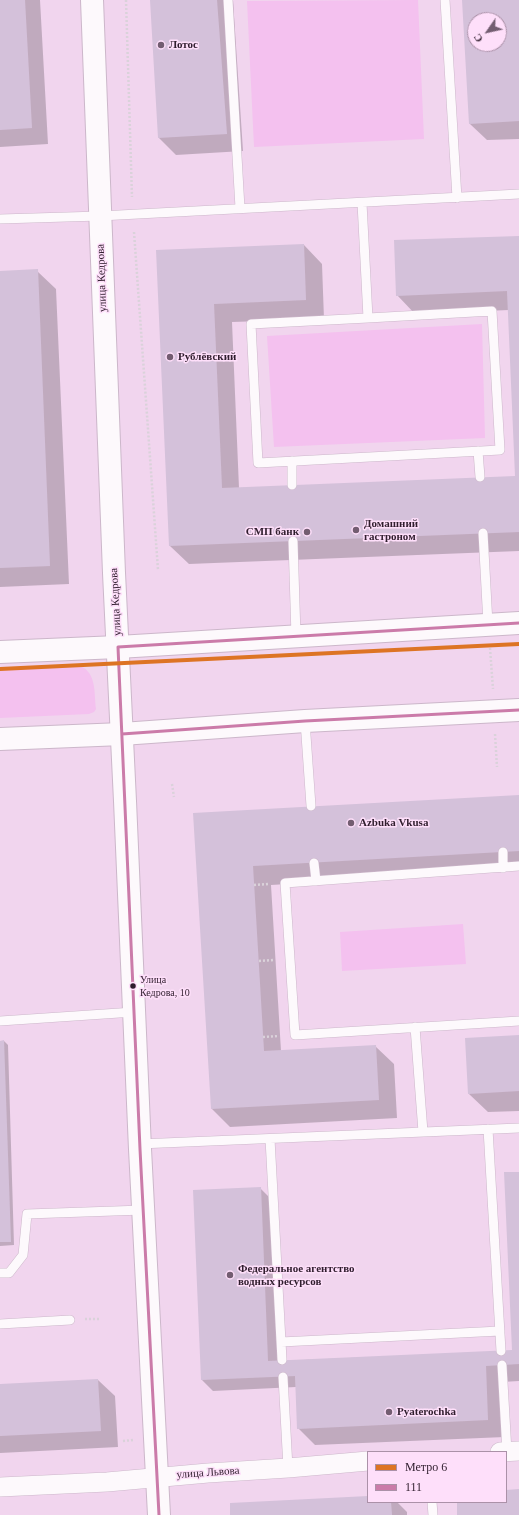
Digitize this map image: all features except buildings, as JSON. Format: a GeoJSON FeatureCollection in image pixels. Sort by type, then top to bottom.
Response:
{"type":"FeatureCollection","features":[{"type":"Feature","properties":{"kind":"street","name":"улица Кедрова"},"geometry":{"type":"LineString","coordinates":[[92,0],[139,1144],[159,1515]]}},
{"type":"Feature","properties":{"kind":"street"},"geometry":{"type":"LineString","coordinates":[[0,652],[118,647],[519,623]]}},
{"type":"Feature","properties":{"kind":"street"},"geometry":{"type":"LineString","coordinates":[[0,739],[122,734],[305,721],[495,710],[519,710]]}},
{"type":"Feature","properties":{"kind":"street","name":"улица Львова"},"geometry":{"type":"LineString","coordinates":[[0,1487],[107,1482],[367,1461]]}},
{"type":"Feature","properties":{"kind":"lane"},"geometry":{"type":"LineString","coordinates":[[228,0],[240,208]]}},
{"type":"Feature","properties":{"kind":"lane"},"geometry":{"type":"LineString","coordinates":[[445,0],[457,198]]}},
{"type":"Feature","properties":{"kind":"lane"},"geometry":{"type":"LineString","coordinates":[[0,219],[100,216],[519,194]]}},
{"type":"Feature","properties":{"kind":"lane"},"geometry":{"type":"LineString","coordinates":[[362,203],[368,318]]}},
{"type":"Feature","properties":{"kind":"lane"},"geometry":{"type":"LineString","coordinates":[[492,311],[500,450],[258,463],[251,324],[368,318],[492,311]]}},
{"type":"Feature","properties":{"kind":"lane"},"geometry":{"type":"LineString","coordinates":[[478,451],[480,478]]}},
{"type":"Feature","properties":{"kind":"lane"},"geometry":{"type":"LineString","coordinates":[[292,461],[292,485]]}},
{"type":"Feature","properties":{"kind":"lane"},"geometry":{"type":"LineString","coordinates":[[483,533],[488,624]]}},
{"type":"Feature","properties":{"kind":"lane"},"geometry":{"type":"LineString","coordinates":[[293,541],[296,636]]}},
{"type":"Feature","properties":{"kind":"lane"},"geometry":{"type":"LineString","coordinates":[[305,721],[311,806]]}},
{"type":"Feature","properties":{"kind":"lane"},"geometry":{"type":"LineString","coordinates":[[502,852],[503,868]]}},
{"type":"Feature","properties":{"kind":"lane"},"geometry":{"type":"LineString","coordinates":[[314,863],[316,881]]}},
{"type":"Feature","properties":{"kind":"lane"},"geometry":{"type":"LineString","coordinates":[[519,866],[285,883],[295,1035],[519,1021]]}},
{"type":"Feature","properties":{"kind":"lane"},"geometry":{"type":"LineString","coordinates":[[0,1021],[134,1012]]}},
{"type":"Feature","properties":{"kind":"lane"},"geometry":{"type":"LineString","coordinates":[[415,1027],[423,1132]]}},
{"type":"Feature","properties":{"kind":"lane"},"geometry":{"type":"LineString","coordinates":[[139,1144],[519,1128]]}},
{"type":"Feature","properties":{"kind":"lane"},"geometry":{"type":"LineString","coordinates":[[488,1129],[501,1350]]}},
{"type":"Feature","properties":{"kind":"lane"},"geometry":{"type":"LineString","coordinates":[[270,1139],[282,1360]]}},
{"type":"Feature","properties":{"kind":"lane"},"geometry":{"type":"LineString","coordinates":[[0,1273],[9,1272],[23,1255],[27,1214],[143,1210]]}},
{"type":"Feature","properties":{"kind":"lane"},"geometry":{"type":"LineString","coordinates":[[0,1324],[70,1320]]}},
{"type":"Feature","properties":{"kind":"lane"},"geometry":{"type":"LineString","coordinates":[[281,1342],[500,1331]]}},
{"type":"Feature","properties":{"kind":"lane"},"geometry":{"type":"LineString","coordinates":[[502,1365],[509,1452]]}},
{"type":"Feature","properties":{"kind":"lane"},"geometry":{"type":"LineString","coordinates":[[283,1377],[288,1468]]}},
{"type":"Feature","properties":{"kind":"lane"},"geometry":{"type":"LineString","coordinates":[[432,1503],[433,1515]]}},
{"type":"Feature","properties":{"kind":"path"},"geometry":{"type":"LineString","coordinates":[[126,0],[133,214],[158,570]]}},
{"type":"Feature","properties":{"kind":"path"},"geometry":{"type":"LineString","coordinates":[[488,624],[495,710],[496,767]]}},
{"type":"Feature","properties":{"kind":"path"},"geometry":{"type":"LineString","coordinates":[[172,784],[174,798]]}},
{"type":"Feature","properties":{"kind":"shaded area"},"geometry":{"type":"Polygon","coordinates":[[[418,0],[424,139],[254,147],[247,1],[418,0]]]}},
{"type":"Feature","properties":{"kind":"shaded area"},"geometry":{"type":"Polygon","coordinates":[[[482,324],[485,438],[274,447],[267,336],[482,324]]]}},
{"type":"Feature","properties":{"kind":"shaded area"},"geometry":{"type":"Polygon","coordinates":[[[76,665],[83,667],[91,676],[95,696],[96,709],[94,712],[89,714],[0,718],[0,668],[76,665]]]}},
{"type":"Feature","properties":{"kind":"shaded area"},"geometry":{"type":"Polygon","coordinates":[[[463,924],[466,964],[342,971],[340,932],[463,924]]]}},
{"type":"Feature","properties":{"kind":"metro line","name":"6"},"geometry":{"type":"LineString","coordinates":[[0,669],[519,644]]}},
{"type":"Feature","properties":{"kind":"transit line","name":"111"},"geometry":{"type":"LineString","coordinates":[[159,1515],[140,1149],[118,647],[519,623]]}},
{"type":"Feature","properties":{"kind":"transit line","name":"111"},"geometry":{"type":"LineString","coordinates":[[122,734],[305,721],[519,710]]}},
{"type":"Feature","properties":{"kind":"place","name":"Лотос"},"geometry":{"type":"Point","coordinates":[161,45]}},
{"type":"Feature","properties":{"kind":"place","name":"Рублёвский"},"geometry":{"type":"Point","coordinates":[170,357]}},
{"type":"Feature","properties":{"kind":"place","name":"Домашний гастроном"},"geometry":{"type":"Point","coordinates":[356,530]}},
{"type":"Feature","properties":{"kind":"place","name":"СМП банк"},"geometry":{"type":"Point","coordinates":[307,532]}},
{"type":"Feature","properties":{"kind":"place","name":"Azbuka Vkusa"},"geometry":{"type":"Point","coordinates":[351,823]}},
{"type":"Feature","properties":{"kind":"place","name":"Улица Кедрова, 10"},"geometry":{"type":"Point","coordinates":[133,986]}},
{"type":"Feature","properties":{"kind":"place","name":"Федеральное агентство водных ресурсов"},"geometry":{"type":"Point","coordinates":[230,1275]}},
{"type":"Feature","properties":{"kind":"place","name":"Pyaterochka"},"geometry":{"type":"Point","coordinates":[389,1412]}}]}
